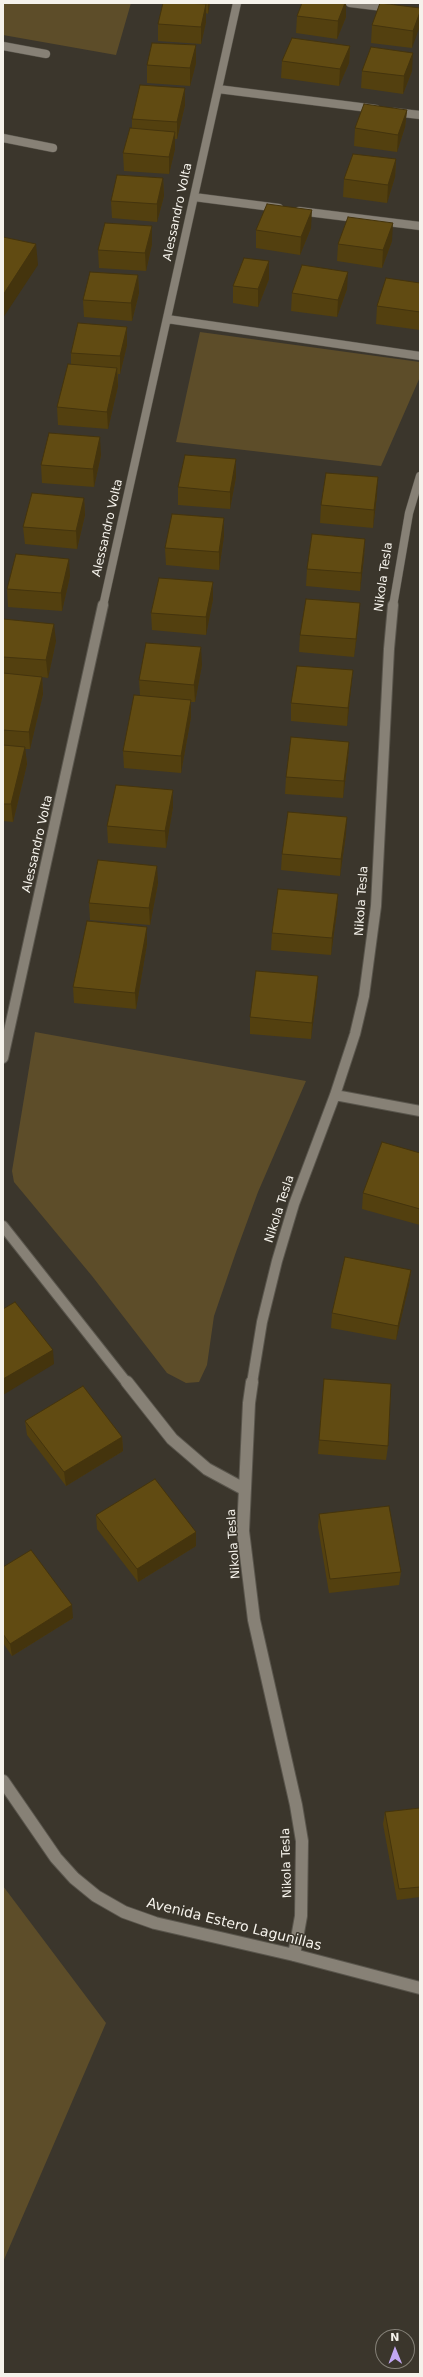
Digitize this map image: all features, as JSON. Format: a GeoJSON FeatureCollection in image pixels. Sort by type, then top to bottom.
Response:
{"type":"FeatureCollection","features":[{"type":"Feature","properties":{"kind":"street","name":"Alessandro Volta"},"geometry":{"type":"LineString","coordinates":[[3,1058],[237,3]]}},
{"type":"Feature","properties":{"kind":"street"},"geometry":{"type":"LineString","coordinates":[[350,3],[397,9]]}},
{"type":"Feature","properties":{"kind":"street"},"geometry":{"type":"LineString","coordinates":[[3,46],[46,54]]}},
{"type":"Feature","properties":{"kind":"street"},"geometry":{"type":"LineString","coordinates":[[218,88],[381,110]]}},
{"type":"Feature","properties":{"kind":"street"},"geometry":{"type":"LineString","coordinates":[[389,111],[420,115]]}},
{"type":"Feature","properties":{"kind":"street"},"geometry":{"type":"LineString","coordinates":[[3,139],[54,148]]}},
{"type":"Feature","properties":{"kind":"street"},"geometry":{"type":"LineString","coordinates":[[194,197],[420,226]]}},
{"type":"Feature","properties":{"kind":"street"},"geometry":{"type":"LineString","coordinates":[[167,319],[420,356]]}},
{"type":"Feature","properties":{"kind":"street","name":"Nikola Tesla"},"geometry":{"type":"LineString","coordinates":[[294,1955],[301,1916],[302,1841],[296,1805],[254,1620],[243,1531],[249,1403],[262,1322],[294,1204],[335,1095],[355,1034],[372,951],[376,906],[389,649],[400,549],[420,476]]}},
{"type":"Feature","properties":{"kind":"street"},"geometry":{"type":"LineString","coordinates":[[335,1095],[420,1111]]}},
{"type":"Feature","properties":{"kind":"street"},"geometry":{"type":"LineString","coordinates":[[3,1226],[172,1439],[207,1469],[244,1490]]}},
{"type":"Feature","properties":{"kind":"street","name":"Avenida Estero Lagunillas"},"geometry":{"type":"LineString","coordinates":[[3,1781],[56,1858],[74,1878],[96,1896],[124,1912],[154,1923],[294,1955],[420,1988]]}},
{"type":"Feature","properties":{"kind":"shaded area"},"geometry":{"type":"Polygon","coordinates":[[[3,3],[131,3],[116,55],[3,35],[3,3]]]}},
{"type":"Feature","properties":{"kind":"shaded area"},"geometry":{"type":"Polygon","coordinates":[[[200,332],[420,362],[420,377],[381,466],[176,442],[200,332]]]}},
{"type":"Feature","properties":{"kind":"shaded area"},"geometry":{"type":"Polygon","coordinates":[[[35,1032],[306,1081],[258,1192],[236,1252],[214,1316],[207,1365],[199,1382],[186,1383],[167,1373],[92,1276],[14,1182],[12,1171],[35,1032]]]}},
{"type":"Feature","properties":{"kind":"shaded area"},"geometry":{"type":"Polygon","coordinates":[[[3,1886],[106,2023],[3,2262],[3,1886]]]}},
{"type":"Feature","properties":{"kind":"building"},"geometry":{"type":"Polygon","coordinates":[[[163,3],[206,4],[201,27],[158,24],[163,3]]]}},
{"type":"Feature","properties":{"kind":"building"},"geometry":{"type":"Polygon","coordinates":[[[302,3],[345,3],[338,21],[297,16],[302,3]]]}},
{"type":"Feature","properties":{"kind":"building"},"geometry":{"type":"Polygon","coordinates":[[[380,3],[420,8],[413,31],[372,25],[380,3]]]}},
{"type":"Feature","properties":{"kind":"building"},"geometry":{"type":"Polygon","coordinates":[[[292,38],[350,46],[340,69],[282,61],[292,38]]]}},
{"type":"Feature","properties":{"kind":"building"},"geometry":{"type":"Polygon","coordinates":[[[152,43],[196,45],[190,68],[147,65],[152,43]]]}},
{"type":"Feature","properties":{"kind":"building"},"geometry":{"type":"Polygon","coordinates":[[[371,47],[413,53],[404,76],[362,71],[371,47]]]}},
{"type":"Feature","properties":{"kind":"building"},"geometry":{"type":"Polygon","coordinates":[[[140,85],[185,88],[177,122],[132,119],[140,85]]]}},
{"type":"Feature","properties":{"kind":"building"},"geometry":{"type":"Polygon","coordinates":[[[364,104],[407,110],[398,135],[355,128],[364,104]]]}},
{"type":"Feature","properties":{"kind":"building"},"geometry":{"type":"Polygon","coordinates":[[[130,128],[175,132],[169,157],[123,153],[130,128]]]}},
{"type":"Feature","properties":{"kind":"building"},"geometry":{"type":"Polygon","coordinates":[[[353,154],[396,159],[388,185],[344,179],[353,154]]]}},
{"type":"Feature","properties":{"kind":"building"},"geometry":{"type":"Polygon","coordinates":[[[117,175],[163,178],[157,204],[111,201],[117,175]]]}},
{"type":"Feature","properties":{"kind":"building"},"geometry":{"type":"Polygon","coordinates":[[[267,204],[312,210],[301,237],[256,230],[267,204]]]}},
{"type":"Feature","properties":{"kind":"building"},"geometry":{"type":"Polygon","coordinates":[[[348,217],[393,223],[383,250],[338,244],[348,217]]]}},
{"type":"Feature","properties":{"kind":"building"},"geometry":{"type":"Polygon","coordinates":[[[105,223],[152,226],[145,253],[98,250],[105,223]]]}},
{"type":"Feature","properties":{"kind":"building"},"geometry":{"type":"Polygon","coordinates":[[[3,237],[36,244],[3,295],[3,237]]]}},
{"type":"Feature","properties":{"kind":"building"},"geometry":{"type":"Polygon","coordinates":[[[244,258],[269,261],[258,289],[233,286],[244,258]]]}},
{"type":"Feature","properties":{"kind":"building"},"geometry":{"type":"Polygon","coordinates":[[[302,265],[348,272],[338,300],[292,293],[302,265]]]}},
{"type":"Feature","properties":{"kind":"building"},"geometry":{"type":"Polygon","coordinates":[[[90,272],[138,275],[131,303],[83,300],[90,272]]]}},
{"type":"Feature","properties":{"kind":"building"},"geometry":{"type":"Polygon","coordinates":[[[386,278],[420,283],[420,312],[377,306],[386,278]]]}},
{"type":"Feature","properties":{"kind":"building"},"geometry":{"type":"Polygon","coordinates":[[[78,323],[127,327],[120,356],[71,353],[78,323]]]}},
{"type":"Feature","properties":{"kind":"building"},"geometry":{"type":"Polygon","coordinates":[[[68,364],[117,368],[107,412],[57,407],[68,364]]]}},
{"type":"Feature","properties":{"kind":"building"},"geometry":{"type":"Polygon","coordinates":[[[49,433],[100,437],[93,469],[41,465],[49,433]]]}},
{"type":"Feature","properties":{"kind":"building"},"geometry":{"type":"Polygon","coordinates":[[[185,455],[236,459],[230,492],[178,487],[185,455]]]}},
{"type":"Feature","properties":{"kind":"building"},"geometry":{"type":"Polygon","coordinates":[[[326,473],[378,477],[374,510],[321,505],[326,473]]]}},
{"type":"Feature","properties":{"kind":"building"},"geometry":{"type":"Polygon","coordinates":[[[32,493],[84,498],[76,531],[23,527],[32,493]]]}},
{"type":"Feature","properties":{"kind":"building"},"geometry":{"type":"Polygon","coordinates":[[[172,514],[224,518],[219,552],[165,548],[172,514]]]}},
{"type":"Feature","properties":{"kind":"building"},"geometry":{"type":"Polygon","coordinates":[[[312,534],[365,539],[361,573],[307,569],[312,534]]]}},
{"type":"Feature","properties":{"kind":"building"},"geometry":{"type":"Polygon","coordinates":[[[16,554],[69,559],[61,593],[7,589],[16,554]]]}},
{"type":"Feature","properties":{"kind":"building"},"geometry":{"type":"Polygon","coordinates":[[[159,578],[213,582],[206,617],[151,613],[159,578]]]}},
{"type":"Feature","properties":{"kind":"building"},"geometry":{"type":"Polygon","coordinates":[[[306,599],[360,603],[356,639],[300,635],[306,599]]]}},
{"type":"Feature","properties":{"kind":"building"},"geometry":{"type":"Polygon","coordinates":[[[3,619],[54,624],[46,660],[3,657],[3,619]]]}},
{"type":"Feature","properties":{"kind":"building"},"geometry":{"type":"Polygon","coordinates":[[[146,643],[201,647],[194,685],[139,680],[146,643]]]}},
{"type":"Feature","properties":{"kind":"building"},"geometry":{"type":"Polygon","coordinates":[[[297,666],[353,670],[348,708],[291,703],[297,666]]]}},
{"type":"Feature","properties":{"kind":"building"},"geometry":{"type":"Polygon","coordinates":[[[3,673],[42,677],[29,732],[3,730],[3,673]]]}},
{"type":"Feature","properties":{"kind":"building"},"geometry":{"type":"Polygon","coordinates":[[[134,695],[191,700],[181,756],[123,751],[134,695]]]}},
{"type":"Feature","properties":{"kind":"building"},"geometry":{"type":"Polygon","coordinates":[[[291,737],[349,742],[344,781],[286,777],[291,737]]]}},
{"type":"Feature","properties":{"kind":"building"},"geometry":{"type":"Polygon","coordinates":[[[3,745],[25,747],[11,804],[3,804],[3,745]]]}},
{"type":"Feature","properties":{"kind":"building"},"geometry":{"type":"Polygon","coordinates":[[[116,785],[173,790],[165,831],[107,826],[116,785]]]}},
{"type":"Feature","properties":{"kind":"building"},"geometry":{"type":"Polygon","coordinates":[[[288,812],[347,817],[341,859],[282,854],[288,812]]]}},
{"type":"Feature","properties":{"kind":"building"},"geometry":{"type":"Polygon","coordinates":[[[98,860],[157,866],[149,908],[89,903],[98,860]]]}},
{"type":"Feature","properties":{"kind":"building"},"geometry":{"type":"Polygon","coordinates":[[[278,889],[338,894],[332,938],[272,933],[278,889]]]}},
{"type":"Feature","properties":{"kind":"building"},"geometry":{"type":"Polygon","coordinates":[[[87,921],[147,927],[135,993],[73,987],[87,921]]]}},
{"type":"Feature","properties":{"kind":"building"},"geometry":{"type":"Polygon","coordinates":[[[256,971],[318,976],[312,1023],[250,1017],[256,971]]]}},
{"type":"Feature","properties":{"kind":"building"},"geometry":{"type":"Polygon","coordinates":[[[382,1142],[420,1153],[420,1209],[363,1193],[382,1142]]]}},
{"type":"Feature","properties":{"kind":"building"},"geometry":{"type":"Polygon","coordinates":[[[345,1257],[411,1270],[398,1326],[332,1313],[345,1257]]]}},
{"type":"Feature","properties":{"kind":"building"},"geometry":{"type":"Polygon","coordinates":[[[15,1302],[53,1350],[3,1379],[3,1309],[15,1302]]]}},
{"type":"Feature","properties":{"kind":"building"},"geometry":{"type":"Polygon","coordinates":[[[324,1379],[391,1384],[388,1446],[319,1440],[324,1379]]]}},
{"type":"Feature","properties":{"kind":"building"},"geometry":{"type":"Polygon","coordinates":[[[83,1386],[122,1437],[64,1472],[25,1421],[83,1386]]]}},
{"type":"Feature","properties":{"kind":"building"},"geometry":{"type":"Polygon","coordinates":[[[155,1479],[196,1532],[137,1569],[96,1515],[155,1479]]]}},
{"type":"Feature","properties":{"kind":"building"},"geometry":{"type":"Polygon","coordinates":[[[389,1506],[401,1572],[330,1579],[319,1514],[389,1506]]]}},
{"type":"Feature","properties":{"kind":"building"},"geometry":{"type":"Polygon","coordinates":[[[31,1550],[72,1605],[10,1644],[3,1634],[3,1567],[31,1550]]]}},
{"type":"Feature","properties":{"kind":"building"},"geometry":{"type":"Polygon","coordinates":[[[420,1808],[420,1887],[399,1889],[385,1812],[420,1808]]]}}]}
